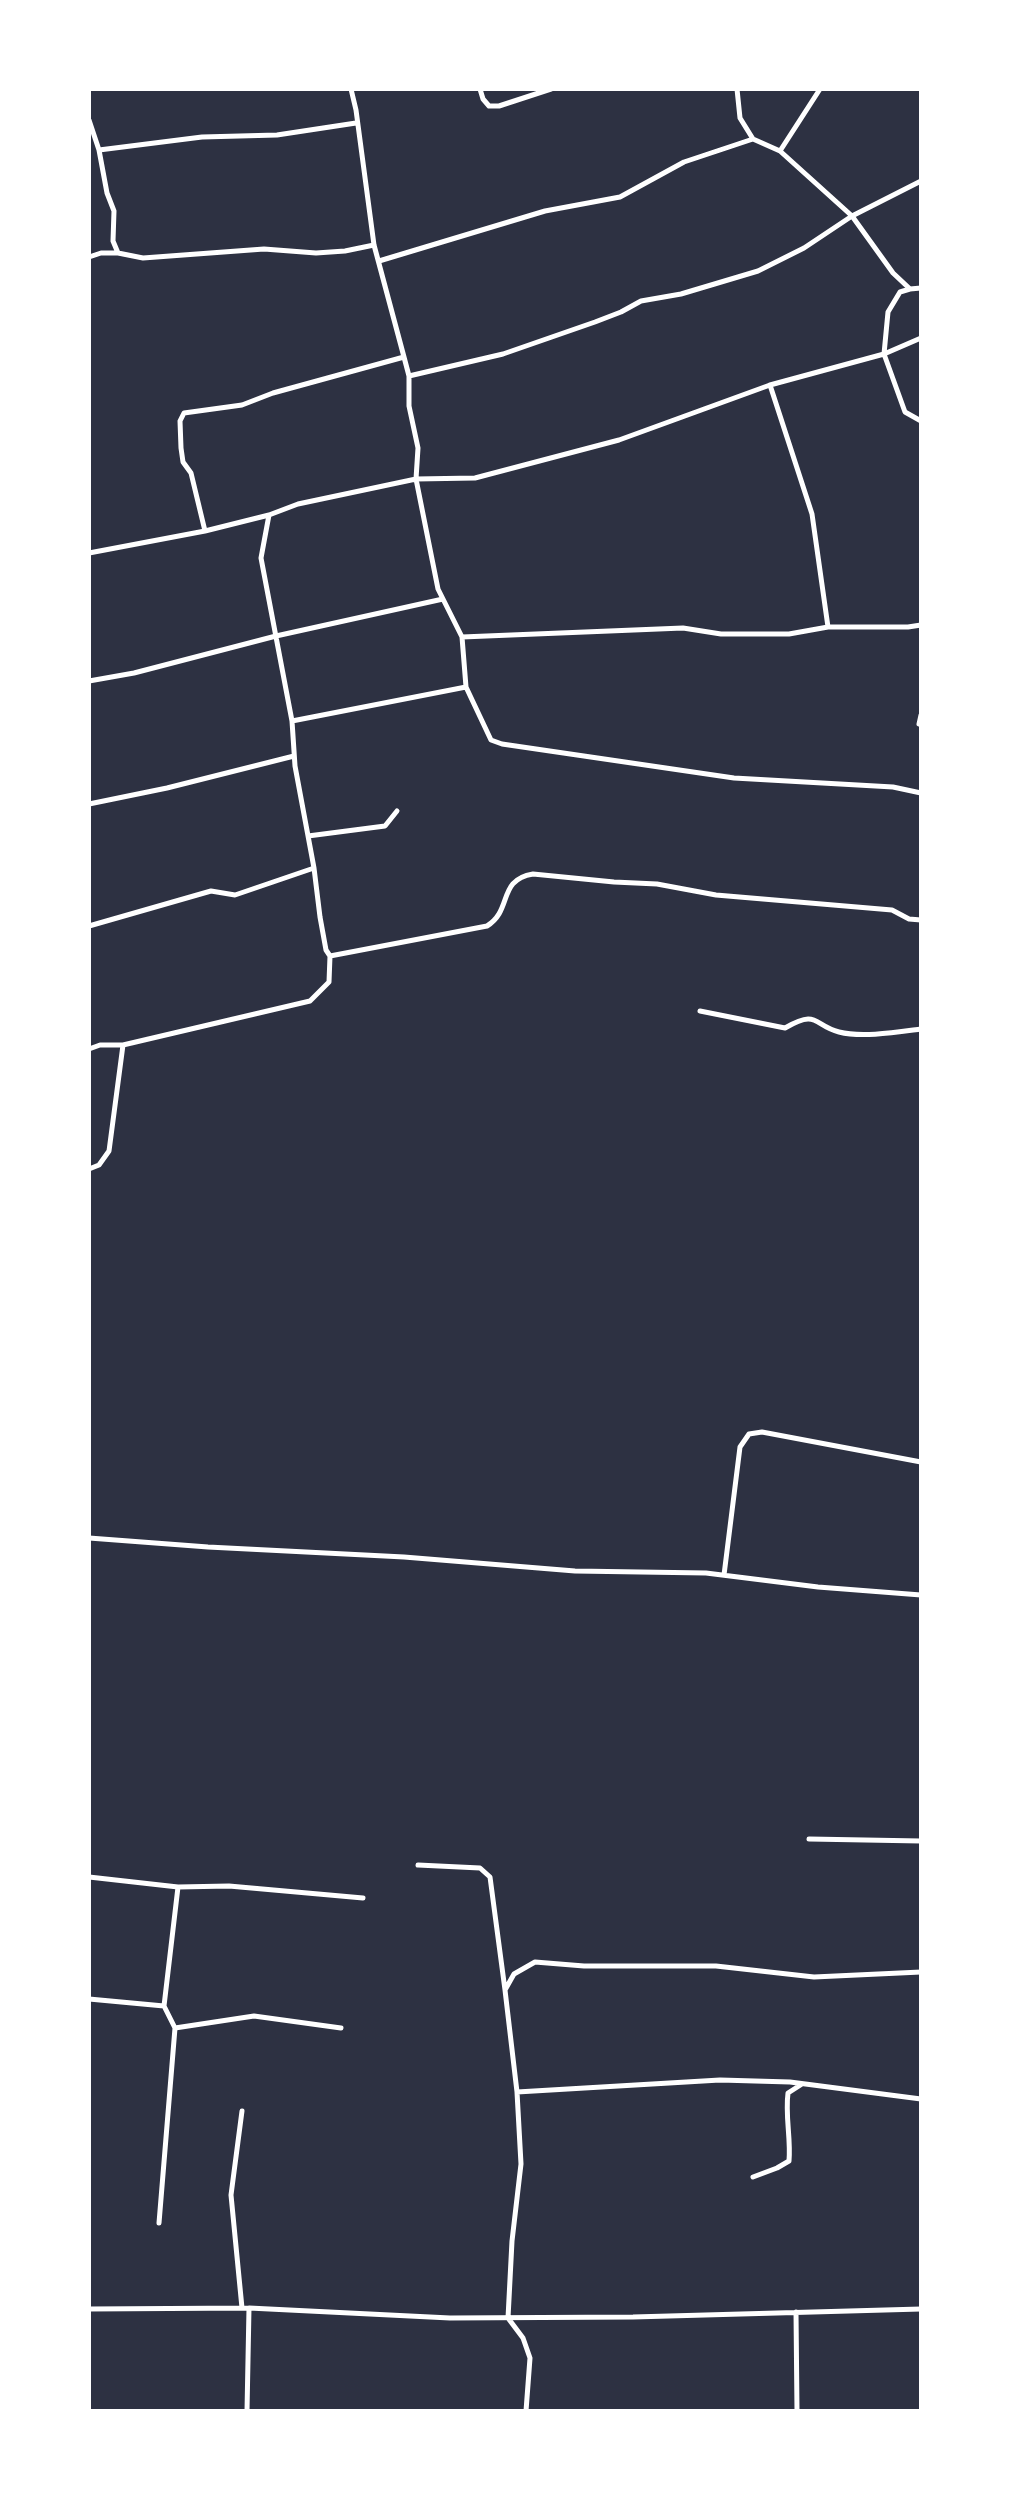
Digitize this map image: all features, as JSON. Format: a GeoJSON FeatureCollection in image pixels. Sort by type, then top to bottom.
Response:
{"type":"FeatureCollection","features":[{"type":"Feature","properties":{"kind":"street"},"geometry":{"type":"LineString","coordinates":[[351,89],[374,245],[409,376],[409,406],[418,448],[416,479],[438,589],[462,637],[466,687],[491,740],[502,744],[734,778],[893,787],[921,793]]}},
{"type":"Feature","properties":{"kind":"street"},"geometry":{"type":"LineString","coordinates":[[480,89],[489,106],[499,106],[551,89]]}},
{"type":"Feature","properties":{"kind":"street"},"geometry":{"type":"LineString","coordinates":[[737,89],[740,118],[753,139],[780,151],[852,216],[893,273],[910,289]]}},
{"type":"Feature","properties":{"kind":"street"},"geometry":{"type":"LineString","coordinates":[[780,151],[820,89]]}},
{"type":"Feature","properties":{"kind":"street"},"geometry":{"type":"LineString","coordinates":[[89,120],[114,211],[114,241],[118,253]]}},
{"type":"Feature","properties":{"kind":"street"},"geometry":{"type":"LineString","coordinates":[[99,150],[202,137],[277,135],[356,123]]}},
{"type":"Feature","properties":{"kind":"street"},"geometry":{"type":"LineString","coordinates":[[379,261],[545,211],[620,197],[684,162],[753,139]]}},
{"type":"Feature","properties":{"kind":"street"},"geometry":{"type":"LineString","coordinates":[[409,376],[503,354],[604,319],[641,301],[681,294],[758,271],[804,248],[852,216],[921,181]]}},
{"type":"Feature","properties":{"kind":"street"},"geometry":{"type":"LineString","coordinates":[[89,257],[101,253],[118,253],[143,258],[264,249],[316,253],[374,245]]}},
{"type":"Feature","properties":{"kind":"street"},"geometry":{"type":"LineString","coordinates":[[920,290],[900,292],[888,312],[884,354],[905,412],[921,421]]}},
{"type":"Feature","properties":{"kind":"street"},"geometry":{"type":"LineString","coordinates":[[89,553],[205,531],[269,515],[298,504],[416,479],[475,478],[619,440],[770,385],[884,354],[921,338]]}},
{"type":"Feature","properties":{"kind":"street"},"geometry":{"type":"LineString","coordinates":[[205,531],[191,473],[183,462],[180,421],[184,413],[242,405],[273,393],[404,357]]}},
{"type":"Feature","properties":{"kind":"street"},"geometry":{"type":"LineString","coordinates":[[770,385],[812,514],[828,627]]}},
{"type":"Feature","properties":{"kind":"street"},"geometry":{"type":"LineString","coordinates":[[89,1049],[100,1045],[123,1045],[310,1001],[329,982],[330,956],[326,950],[322,928],[294,756],[292,721],[261,558],[269,515]]}},
{"type":"Feature","properties":{"kind":"street"},"geometry":{"type":"LineString","coordinates":[[89,681],[134,673],[276,636],[443,599]]}},
{"type":"Feature","properties":{"kind":"street"},"geometry":{"type":"LineString","coordinates":[[462,637],[683,628],[721,634],[789,634],[828,627],[921,625]]}},
{"type":"Feature","properties":{"kind":"street"},"geometry":{"type":"LineString","coordinates":[[292,721],[466,687]]}},
{"type":"Feature","properties":{"kind":"street"},"geometry":{"type":"LineString","coordinates":[[919,724],[921,715]]}},
{"type":"Feature","properties":{"kind":"street"},"geometry":{"type":"LineString","coordinates":[[89,804],[167,788],[294,756]]}},
{"type":"Feature","properties":{"kind":"street"},"geometry":{"type":"LineString","coordinates":[[308,836],[386,826],[397,811]]}},
{"type":"Feature","properties":{"kind":"street"},"geometry":{"type":"LineString","coordinates":[[89,926],[211,891],[235,895],[314,868]]}},
{"type":"Feature","properties":{"kind":"street"},"geometry":{"type":"LineString","coordinates":[[330,956],[487,926],[497,920],[511,884],[521,876],[533,874],[614,883],[657,884],[716,895],[892,910],[909,919],[921,920]]}},
{"type":"Feature","properties":{"kind":"street"},"geometry":{"type":"LineString","coordinates":[[700,1011],[785,1028],[796,1021],[814,1018],[839,1032],[921,1029]]}},
{"type":"Feature","properties":{"kind":"street"},"geometry":{"type":"LineString","coordinates":[[89,1169],[99,1165],[109,1151],[123,1045]]}},
{"type":"Feature","properties":{"kind":"street"},"geometry":{"type":"LineString","coordinates":[[724,1575],[740,1447],[749,1434],[762,1432],[921,1462]]}},
{"type":"Feature","properties":{"kind":"street"},"geometry":{"type":"LineString","coordinates":[[89,1538],[404,1557],[575,1572],[724,1575],[818,1587],[921,1595]]}},
{"type":"Feature","properties":{"kind":"street"},"geometry":{"type":"LineString","coordinates":[[809,1839],[921,1841]]}},
{"type":"Feature","properties":{"kind":"street"},"geometry":{"type":"LineString","coordinates":[[418,1865],[480,1868],[490,1877],[517,2092],[521,2164],[512,2241],[509,2318],[523,2338],[530,2358],[526,2411]]}},
{"type":"Feature","properties":{"kind":"street"},"geometry":{"type":"LineString","coordinates":[[89,1877],[178,1887],[229,1886],[363,1898]]}},
{"type":"Feature","properties":{"kind":"street"},"geometry":{"type":"LineString","coordinates":[[159,2223],[174,2028],[164,2006],[178,1887]]}},
{"type":"Feature","properties":{"kind":"street"},"geometry":{"type":"LineString","coordinates":[[505,1990],[514,1974],[535,1962],[584,1966],[716,1966],[814,1977],[921,1972]]}},
{"type":"Feature","properties":{"kind":"street"},"geometry":{"type":"LineString","coordinates":[[89,2000],[164,2006]]}},
{"type":"Feature","properties":{"kind":"street"},"geometry":{"type":"LineString","coordinates":[[174,2028],[254,2016],[341,2028]]}},
{"type":"Feature","properties":{"kind":"street"},"geometry":{"type":"LineString","coordinates":[[517,2092],[720,2080],[802,2084],[921,2099]]}},
{"type":"Feature","properties":{"kind":"street"},"geometry":{"type":"LineString","coordinates":[[753,2177],[789,2161],[786,2112],[788,2093],[802,2084]]}},
{"type":"Feature","properties":{"kind":"street"},"geometry":{"type":"LineString","coordinates":[[242,2308],[231,2195],[243,2111]]}},
{"type":"Feature","properties":{"kind":"street"},"geometry":{"type":"LineString","coordinates":[[247,2411],[249,2308]]}},
{"type":"Feature","properties":{"kind":"street"},"geometry":{"type":"LineString","coordinates":[[89,2309],[249,2308],[450,2318],[633,2317],[921,2309]]}},
{"type":"Feature","properties":{"kind":"street"},"geometry":{"type":"LineString","coordinates":[[796,2312],[797,2411]]}}]}
